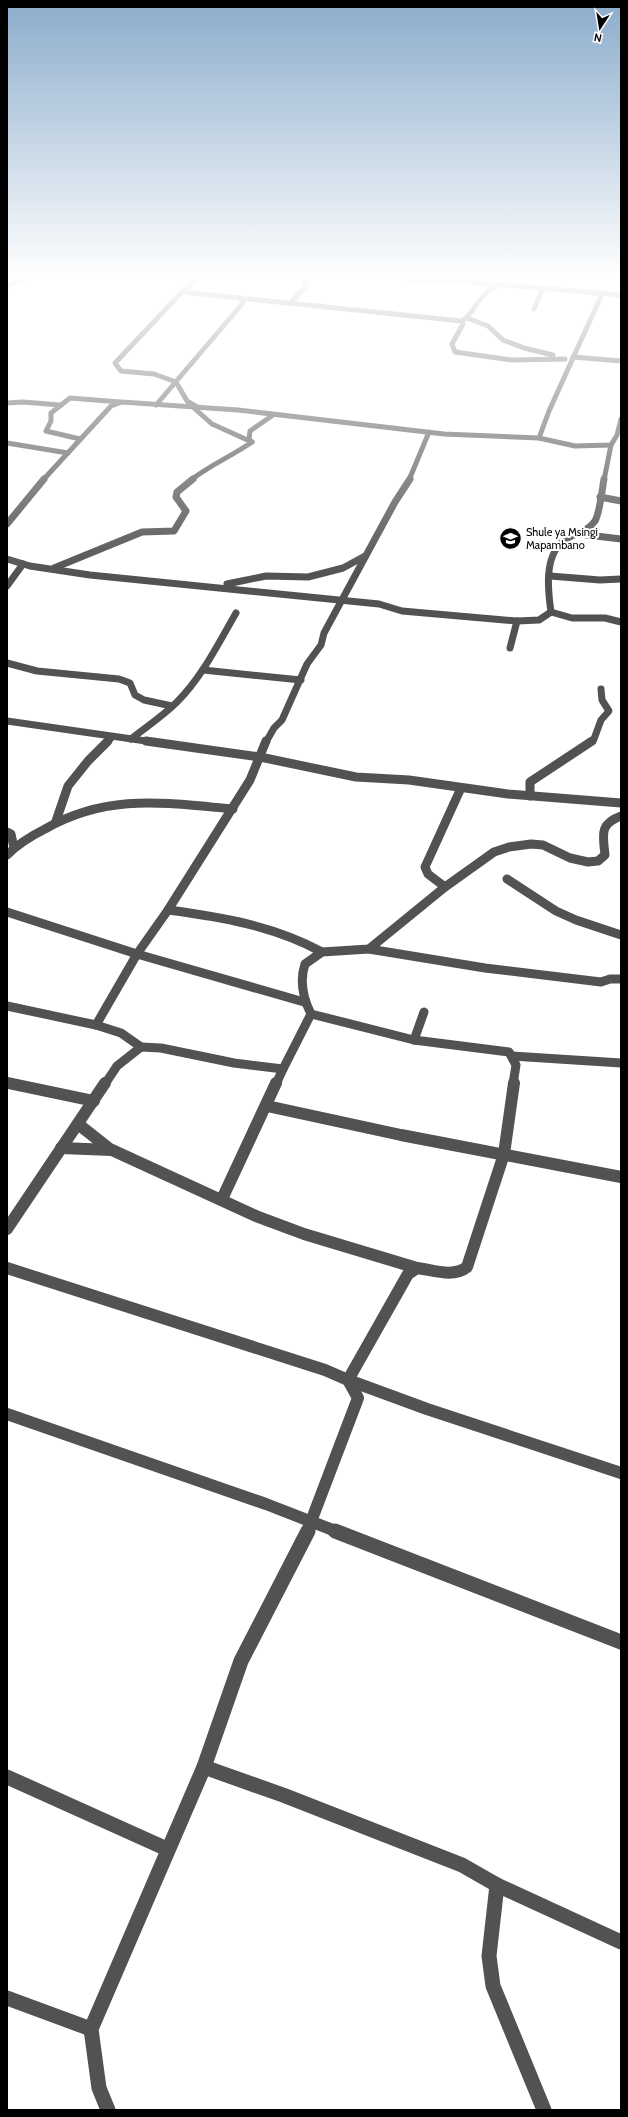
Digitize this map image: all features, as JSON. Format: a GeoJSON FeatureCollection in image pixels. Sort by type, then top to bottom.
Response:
{"type":"FeatureCollection","features":[{"type":"Feature","properties":{"kind":"street"},"geometry":{"type":"LineString","coordinates":[[168,378],[176,381],[181,387],[182,393],[188,402],[201,408]]}},
{"type":"Feature","properties":{"kind":"street"},"geometry":{"type":"LineString","coordinates":[[156,405],[179,378]]}},
{"type":"Feature","properties":{"kind":"street"},"geometry":{"type":"LineString","coordinates":[[539,438],[564,378]]}},
{"type":"Feature","properties":{"kind":"street"},"geometry":{"type":"LineString","coordinates":[[80,439],[46,431],[51,421],[51,413],[70,398],[201,408],[398,427],[429,432],[539,438],[575,446],[611,445]]}},
{"type":"Feature","properties":{"kind":"street"},"geometry":{"type":"LineString","coordinates":[[7,403],[23,402],[60,405]]}},
{"type":"Feature","properties":{"kind":"street"},"geometry":{"type":"LineString","coordinates":[[7,524],[47,475],[111,406],[122,402]]}},
{"type":"Feature","properties":{"kind":"street"},"geometry":{"type":"LineString","coordinates":[[194,408],[212,424],[252,442]]}},
{"type":"Feature","properties":{"kind":"street"},"geometry":{"type":"LineString","coordinates":[[252,442],[250,439],[250,431],[273,415]]}},
{"type":"Feature","properties":{"kind":"street"},"geometry":{"type":"LineString","coordinates":[[551,612],[547,582],[550,576],[551,559],[556,549],[562,542],[588,530],[596,519],[611,445],[617,435],[621,419]]}},
{"type":"Feature","properties":{"kind":"street"},"geometry":{"type":"LineString","coordinates":[[96,1025],[137,954],[168,910],[250,780],[265,743],[274,728],[282,720],[308,664],[321,645],[324,633],[343,600],[365,556],[395,502],[413,474],[429,432]]}},
{"type":"Feature","properties":{"kind":"street"},"geometry":{"type":"LineString","coordinates":[[51,570],[82,558],[90,553],[101,550],[140,532],[174,531],[186,511],[176,497],[177,492],[206,468],[236,453],[252,442]]}},
{"type":"Feature","properties":{"kind":"street"},"geometry":{"type":"LineString","coordinates":[[7,443],[68,453]]}},
{"type":"Feature","properties":{"kind":"street"},"geometry":{"type":"LineString","coordinates":[[600,497],[621,501]]}},
{"type":"Feature","properties":{"kind":"street"},"geometry":{"type":"LineString","coordinates":[[579,534],[621,539]]}},
{"type":"Feature","properties":{"kind":"street"},"geometry":{"type":"LineString","coordinates":[[208,586],[266,576],[315,576],[343,568],[365,556]]}},
{"type":"Feature","properties":{"kind":"street"},"geometry":{"type":"LineString","coordinates":[[7,559],[22,564],[51,570],[124,579],[208,586],[379,604],[402,611],[517,621],[539,620],[551,612],[572,618],[605,618],[621,622]]}},
{"type":"Feature","properties":{"kind":"street"},"geometry":{"type":"LineString","coordinates":[[7,586],[22,564]]}},
{"type":"Feature","properties":{"kind":"street"},"geometry":{"type":"LineString","coordinates":[[550,576],[600,580],[621,579]]}},
{"type":"Feature","properties":{"kind":"street"},"geometry":{"type":"LineString","coordinates":[[131,739],[172,706],[203,670],[236,613]]}},
{"type":"Feature","properties":{"kind":"street"},"geometry":{"type":"LineString","coordinates":[[510,648],[517,621]]}},
{"type":"Feature","properties":{"kind":"street"},"geometry":{"type":"LineString","coordinates":[[7,663],[37,671],[119,679],[130,683],[135,695],[144,700],[172,706]]}},
{"type":"Feature","properties":{"kind":"street"},"geometry":{"type":"LineString","coordinates":[[203,670],[301,680]]}},
{"type":"Feature","properties":{"kind":"street"},"geometry":{"type":"LineString","coordinates":[[530,796],[530,782],[537,776],[579,751],[594,739],[601,720],[610,711],[602,700],[601,689]]}},
{"type":"Feature","properties":{"kind":"street"},"geometry":{"type":"LineString","coordinates":[[9,723],[260,757],[356,777],[409,780],[530,796],[618,803],[621,795]]}},
{"type":"Feature","properties":{"kind":"street"},"geometry":{"type":"LineString","coordinates":[[56,821],[68,786],[88,761],[112,737]]}},
{"type":"Feature","properties":{"kind":"street"},"geometry":{"type":"LineString","coordinates":[[445,887],[428,874],[425,867],[439,833],[461,788]]}},
{"type":"Feature","properties":{"kind":"street"},"geometry":{"type":"LineString","coordinates":[[7,855],[14,848],[56,821],[70,814],[106,804],[138,802],[233,809]]}},
{"type":"Feature","properties":{"kind":"street"},"geometry":{"type":"LineString","coordinates":[[369,949],[445,887],[494,852],[509,847],[531,844],[543,845],[570,858],[588,862],[598,861],[605,854],[604,829],[606,824],[611,819],[621,816]]}},
{"type":"Feature","properties":{"kind":"street"},"geometry":{"type":"LineString","coordinates":[[7,832],[11,834],[14,848]]}},
{"type":"Feature","properties":{"kind":"street"},"geometry":{"type":"LineString","coordinates":[[508,879],[556,911],[576,920],[621,935]]}},
{"type":"Feature","properties":{"kind":"street"},"geometry":{"type":"LineString","coordinates":[[168,910],[242,922],[293,937],[322,952],[369,949],[431,962],[506,972],[601,982],[610,979],[621,979]]}},
{"type":"Feature","properties":{"kind":"street"},"geometry":{"type":"LineString","coordinates":[[7,912],[137,954],[304,1002]]}},
{"type":"Feature","properties":{"kind":"street"},"geometry":{"type":"LineString","coordinates":[[78,1124],[112,1150],[222,1199],[256,1216],[304,1234],[343,1244],[417,1268],[455,1274],[463,1272],[467,1267],[504,1154],[516,1064],[509,1052],[501,1050],[414,1040],[311,1014],[304,1002],[303,970],[305,964],[322,952]]}},
{"type":"Feature","properties":{"kind":"street"},"geometry":{"type":"LineString","coordinates":[[7,1006],[96,1025],[121,1033],[141,1047],[161,1048],[234,1063],[283,1069]]}},
{"type":"Feature","properties":{"kind":"street"},"geometry":{"type":"LineString","coordinates":[[414,1040],[424,1012]]}},
{"type":"Feature","properties":{"kind":"street"},"geometry":{"type":"LineString","coordinates":[[222,1199],[283,1069],[311,1014]]}},
{"type":"Feature","properties":{"kind":"street"},"geometry":{"type":"LineString","coordinates":[[7,1229],[118,1066],[130,1054],[141,1047]]}},
{"type":"Feature","properties":{"kind":"street"},"geometry":{"type":"LineString","coordinates":[[512,1056],[597,1060],[621,1063]]}},
{"type":"Feature","properties":{"kind":"street"},"geometry":{"type":"LineString","coordinates":[[7,1083],[94,1100]]}},
{"type":"Feature","properties":{"kind":"street"},"geometry":{"type":"LineString","coordinates":[[266,1106],[401,1135],[621,1177]]}},
{"type":"Feature","properties":{"kind":"street"},"geometry":{"type":"LineString","coordinates":[[61,1148],[112,1150]]}},
{"type":"Feature","properties":{"kind":"street"},"geometry":{"type":"LineString","coordinates":[[7,1268],[325,1370],[427,1409],[621,1473]]}},
{"type":"Feature","properties":{"kind":"street"},"geometry":{"type":"LineString","coordinates":[[348,1380],[408,1274],[417,1268]]}},
{"type":"Feature","properties":{"kind":"street"},"geometry":{"type":"LineString","coordinates":[[108,2110],[99,2088],[91,2029],[167,1849],[204,1767],[241,1661],[312,1522],[358,1398],[348,1380]]}},
{"type":"Feature","properties":{"kind":"street"},"geometry":{"type":"LineString","coordinates":[[7,1414],[312,1522],[621,1642]]}},
{"type":"Feature","properties":{"kind":"street"},"geometry":{"type":"LineString","coordinates":[[204,1767],[283,1795],[462,1865],[497,1885],[621,1942]]}},
{"type":"Feature","properties":{"kind":"street"},"geometry":{"type":"LineString","coordinates":[[7,1777],[167,1849]]}},
{"type":"Feature","properties":{"kind":"street"},"geometry":{"type":"LineString","coordinates":[[497,1885],[488,1956],[493,1986],[544,2110]]}},
{"type":"Feature","properties":{"kind":"street"},"geometry":{"type":"LineString","coordinates":[[7,1998],[91,2029]]}},
{"type":"Feature","properties":{"kind":"place","name":"Shule ya Msingi Mapambano"},"geometry":{"type":"Point","coordinates":[511,538]}}]}
